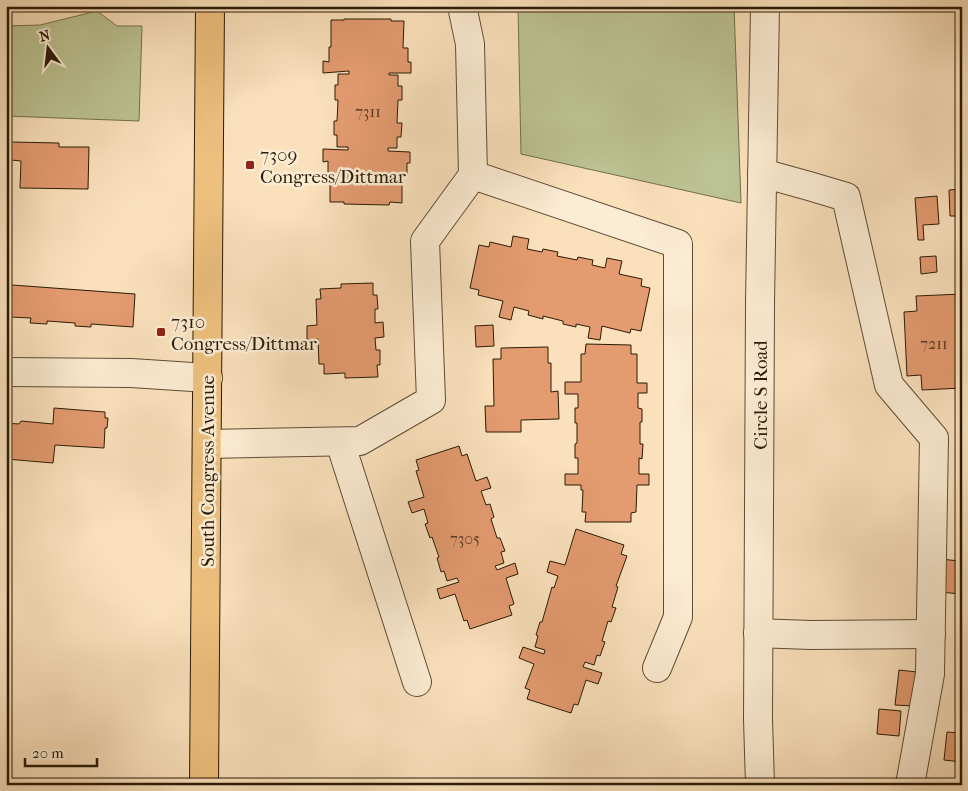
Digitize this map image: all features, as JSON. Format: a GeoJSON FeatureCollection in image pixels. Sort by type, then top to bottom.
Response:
{"type":"FeatureCollection","features":[{"type":"Feature","properties":{"kind":"main road","name":"South Congress Avenue"},"geometry":{"type":"LineString","coordinates":[[204,785],[210,6]]}},
{"type":"Feature","properties":{"kind":"street"},"geometry":{"type":"LineString","coordinates":[[208,444],[360,441],[431,400],[425,242],[473,175],[470,44],[462,6]]}},
{"type":"Feature","properties":{"kind":"street","name":"Circle S Road"},"geometry":{"type":"LineString","coordinates":[[760,785],[758,633],[760,313],[765,6]]}},
{"type":"Feature","properties":{"kind":"street"},"geometry":{"type":"LineString","coordinates":[[762,173],[846,197],[889,385],[934,438],[930,674],[910,785]]}},
{"type":"Feature","properties":{"kind":"street"},"geometry":{"type":"LineString","coordinates":[[473,175],[678,244],[678,617],[656,668]]}},
{"type":"Feature","properties":{"kind":"street"},"geometry":{"type":"LineString","coordinates":[[6,372],[131,373],[208,378]]}},
{"type":"Feature","properties":{"kind":"street"},"geometry":{"type":"LineString","coordinates":[[340,442],[417,682]]}},
{"type":"Feature","properties":{"kind":"street"},"geometry":{"type":"LineString","coordinates":[[758,633],[811,635],[931,634]]}},
{"type":"Feature","properties":{"kind":"green space"},"geometry":{"type":"Polygon","coordinates":[[[518,6],[734,6],[741,203],[521,154],[518,6]]]}},
{"type":"Feature","properties":{"kind":"green space"},"geometry":{"type":"Polygon","coordinates":[[[97,11],[117,26],[142,26],[139,121],[6,116],[6,26],[40,25],[97,11]]]}},
{"type":"Feature","properties":{"kind":"building"},"geometry":{"type":"Polygon","coordinates":[[[353,6],[384,6],[354,12],[353,6]]]}},
{"type":"Feature","properties":{"kind":"building"},"geometry":{"type":"Polygon","coordinates":[[[391,19],[391,21],[404,21],[403,48],[408,48],[408,62],[411,62],[411,73],[389,73],[389,75],[398,75],[398,86],[402,86],[402,100],[398,100],[397,123],[402,123],[401,137],[397,137],[397,148],[388,148],[388,151],[410,152],[410,163],[407,163],[407,176],[402,176],[402,203],[390,202],[389,205],[330,202],[330,175],[328,175],[328,161],[323,162],[323,149],[348,150],[348,147],[337,147],[337,135],[334,135],[334,121],[337,121],[338,100],[335,100],[335,85],[338,85],[338,74],[349,74],[349,71],[323,73],[323,61],[329,62],[331,20],[391,19]]]}},
{"type":"Feature","properties":{"kind":"building"},"geometry":{"type":"Polygon","coordinates":[[[11,142],[59,143],[59,147],[89,147],[88,189],[20,188],[21,161],[11,160],[11,142]]]}},
{"type":"Feature","properties":{"kind":"building"},"geometry":{"type":"Polygon","coordinates":[[[962,189],[962,216],[950,216],[949,190],[962,189]]]}},
{"type":"Feature","properties":{"kind":"building"},"geometry":{"type":"Polygon","coordinates":[[[937,196],[939,224],[923,225],[924,240],[918,240],[915,198],[937,196]]]}},
{"type":"Feature","properties":{"kind":"building"},"geometry":{"type":"Polygon","coordinates":[[[513,236],[529,239],[527,249],[542,252],[543,249],[558,252],[557,256],[577,260],[578,257],[593,260],[592,265],[605,268],[607,258],[622,261],[619,274],[642,279],[641,286],[650,288],[641,331],[631,329],[630,333],[602,326],[600,340],[588,338],[590,327],[576,324],[576,327],[563,324],[563,321],[543,316],[543,319],[528,315],[529,311],[514,307],[511,320],[499,317],[503,301],[478,295],[479,290],[470,288],[479,245],[489,247],[490,242],[511,247],[513,236]]]}},
{"type":"Feature","properties":{"kind":"building"},"geometry":{"type":"Polygon","coordinates":[[[936,256],[937,272],[921,274],[920,257],[936,256]]]}},
{"type":"Feature","properties":{"kind":"building"},"geometry":{"type":"Polygon","coordinates":[[[373,283],[373,295],[377,295],[378,309],[375,309],[375,323],[383,322],[384,337],[375,338],[376,350],[380,350],[380,365],[377,365],[378,377],[345,378],[345,373],[324,374],[324,364],[319,364],[318,339],[307,340],[307,326],[317,325],[316,299],[321,299],[320,289],[341,288],[341,284],[373,283]]]}},
{"type":"Feature","properties":{"kind":"building"},"geometry":{"type":"Polygon","coordinates":[[[12,285],[135,294],[133,327],[91,324],[91,327],[75,326],[75,323],[47,321],[47,324],[30,323],[31,318],[10,317],[12,285]]]}},
{"type":"Feature","properties":{"kind":"building"},"geometry":{"type":"Polygon","coordinates":[[[962,294],[962,388],[922,390],[921,375],[907,376],[904,312],[917,311],[916,296],[962,294]]]}},
{"type":"Feature","properties":{"kind":"building"},"geometry":{"type":"Polygon","coordinates":[[[493,325],[494,346],[476,347],[475,326],[493,325]]]}},
{"type":"Feature","properties":{"kind":"building"},"geometry":{"type":"Polygon","coordinates":[[[586,344],[631,345],[631,354],[637,354],[637,383],[647,383],[647,393],[638,393],[638,408],[642,409],[640,444],[643,444],[642,459],[639,458],[639,474],[649,474],[649,485],[637,485],[636,512],[631,513],[631,522],[585,522],[586,512],[582,512],[583,490],[581,490],[581,485],[565,485],[565,474],[578,474],[578,458],[575,458],[577,423],[575,423],[575,408],[578,408],[578,394],[565,394],[565,382],[581,382],[581,354],[585,354],[586,344]]]}},
{"type":"Feature","properties":{"kind":"building"},"geometry":{"type":"Polygon","coordinates":[[[548,347],[548,363],[551,363],[551,392],[558,391],[559,419],[521,420],[521,432],[486,432],[485,406],[494,406],[493,359],[501,359],[501,348],[548,347]]]}},
{"type":"Feature","properties":{"kind":"building"},"geometry":{"type":"Polygon","coordinates":[[[54,408],[105,412],[105,418],[108,418],[107,428],[105,428],[104,448],[55,445],[53,463],[6,459],[6,423],[19,424],[21,421],[53,424],[54,408]]]}},
{"type":"Feature","properties":{"kind":"building"},"geometry":{"type":"Polygon","coordinates":[[[459,446],[462,456],[467,454],[476,481],[487,477],[491,488],[481,491],[486,505],[490,504],[494,517],[491,519],[497,538],[500,538],[505,551],[501,552],[504,563],[495,566],[497,570],[515,563],[518,574],[506,578],[514,604],[509,606],[512,615],[470,629],[467,620],[464,621],[455,594],[440,599],[437,589],[459,582],[457,578],[447,581],[444,571],[441,572],[437,558],[439,557],[425,524],[428,523],[424,509],[412,513],[408,502],[424,497],[416,471],[419,470],[416,460],[459,446]]]}},
{"type":"Feature","properties":{"kind":"building"},"geometry":{"type":"Polygon","coordinates":[[[576,529],[624,545],[621,554],[627,556],[616,586],[618,587],[612,607],[616,608],[611,622],[608,621],[602,641],[605,642],[600,656],[597,655],[594,665],[585,662],[583,667],[602,673],[598,684],[586,680],[578,705],[574,704],[571,713],[527,699],[530,690],[525,688],[534,664],[519,658],[523,647],[544,654],[545,650],[535,647],[538,636],[536,635],[540,622],[542,622],[552,587],[554,588],[558,576],[547,572],[550,561],[565,565],[576,529]]]}},
{"type":"Feature","properties":{"kind":"building"},"geometry":{"type":"Polygon","coordinates":[[[960,550],[962,550],[962,594],[938,592],[941,559],[959,561],[960,550]]]}},
{"type":"Feature","properties":{"kind":"building"},"geometry":{"type":"Polygon","coordinates":[[[899,670],[917,672],[914,706],[895,705],[899,670]]]}},
{"type":"Feature","properties":{"kind":"building"},"geometry":{"type":"Polygon","coordinates":[[[879,709],[901,711],[899,736],[877,734],[879,709]]]}},
{"type":"Feature","properties":{"kind":"building"},"geometry":{"type":"Polygon","coordinates":[[[947,732],[962,733],[962,762],[944,760],[947,732]]]}},
{"type":"Feature","properties":{"kind":"place","name":"7309 Congress/Dittmar"},"geometry":{"type":"Point","coordinates":[250,165]}},
{"type":"Feature","properties":{"kind":"place","name":"7310 Congress/Dittmar"},"geometry":{"type":"Point","coordinates":[161,332]}}]}
